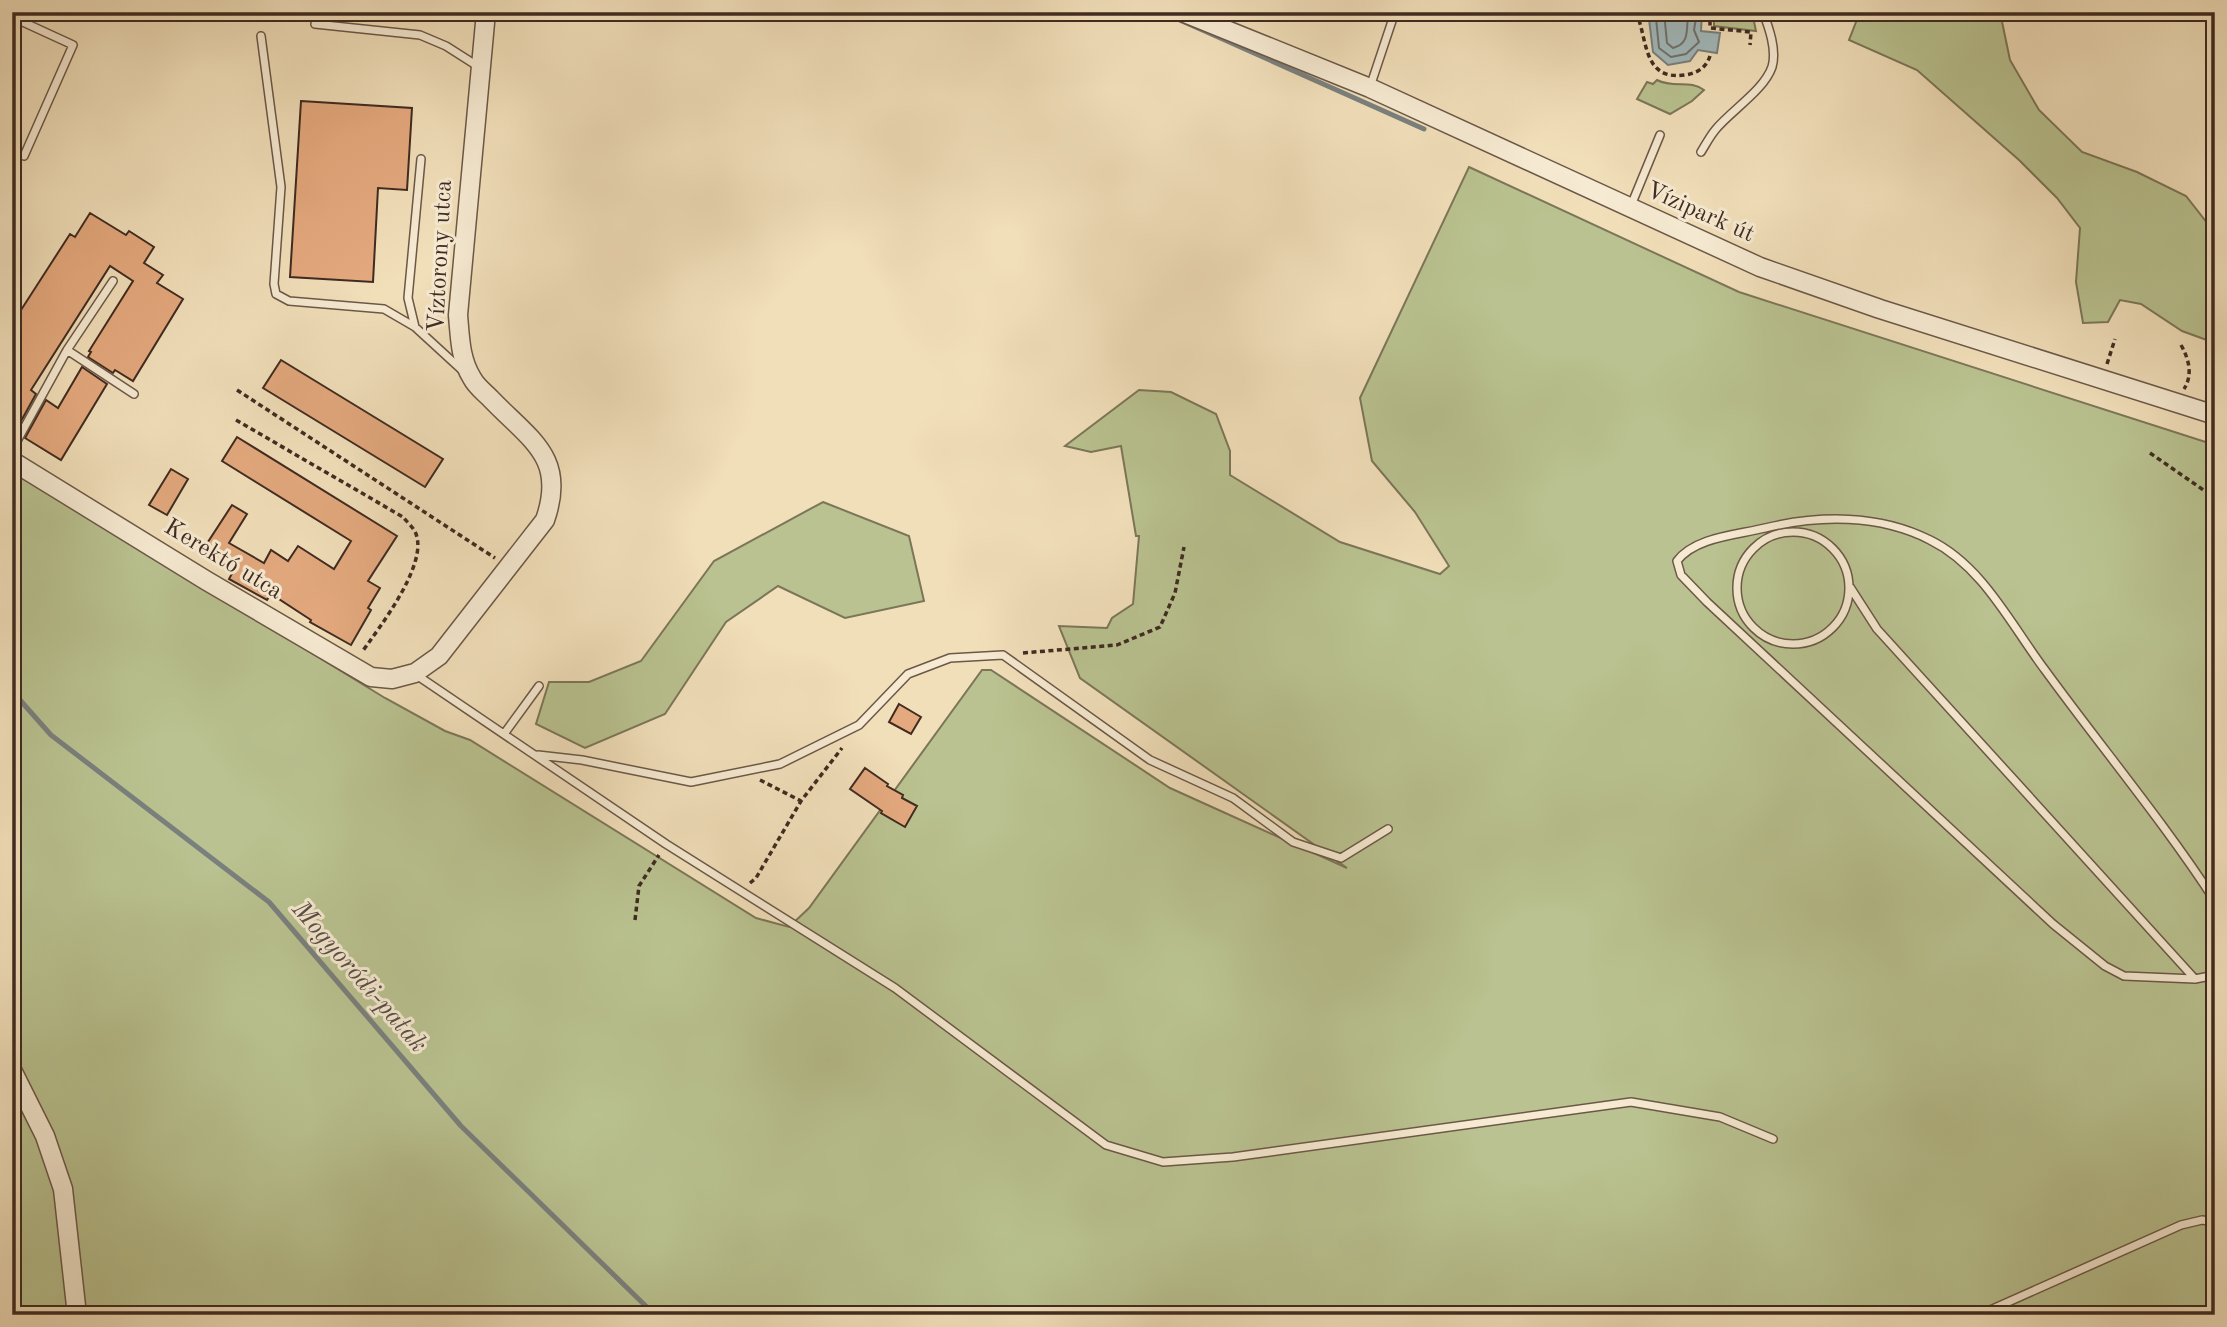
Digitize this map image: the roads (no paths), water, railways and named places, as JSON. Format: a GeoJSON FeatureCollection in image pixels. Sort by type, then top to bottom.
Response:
{"type":"FeatureCollection","features":[{"type":"Feature","properties":{"kind":"street","name":"Víztorony utca"},"geometry":{"type":"LineString","coordinates":[[415,673],[439,656],[545,520],[553,484],[545,455],[472,379],[460,349],[458,315],[486,12]]}},
{"type":"Feature","properties":{"kind":"street","name":"Vízipark út"},"geometry":{"type":"LineString","coordinates":[[1182,12],[1370,88],[1760,267],[1880,309],[2215,415]]}},
{"type":"Feature","properties":{"kind":"street","name":"Kerektó utca"},"geometry":{"type":"LineString","coordinates":[[12,461],[371,677],[392,679],[415,673]]}},
{"type":"Feature","properties":{"kind":"street"},"geometry":{"type":"LineString","coordinates":[[12,1070],[45,1136],[63,1189],[77,1315]]}},
{"type":"Feature","properties":{"kind":"lane"},"geometry":{"type":"LineString","coordinates":[[1370,88],[1395,12]]}},
{"type":"Feature","properties":{"kind":"lane"},"geometry":{"type":"LineString","coordinates":[[1701,152],[1714,130],[1748,99],[1772,69],[1771,41],[1763,12]]}},
{"type":"Feature","properties":{"kind":"lane"},"geometry":{"type":"LineString","coordinates":[[12,17],[73,45],[24,156],[12,151]]}},
{"type":"Feature","properties":{"kind":"lane"},"geometry":{"type":"LineString","coordinates":[[315,24],[419,35],[446,46],[479,68]]}},
{"type":"Feature","properties":{"kind":"lane"},"geometry":{"type":"LineString","coordinates":[[261,36],[281,187],[274,284],[276,294],[289,301],[384,309],[415,327],[472,379]]}},
{"type":"Feature","properties":{"kind":"lane"},"geometry":{"type":"LineString","coordinates":[[1630,209],[1660,135]]}},
{"type":"Feature","properties":{"kind":"lane"},"geometry":{"type":"LineString","coordinates":[[415,327],[408,298],[421,159]]}},
{"type":"Feature","properties":{"kind":"lane"},"geometry":{"type":"LineString","coordinates":[[12,450],[67,350],[113,281]]}},
{"type":"Feature","properties":{"kind":"lane"},"geometry":{"type":"LineString","coordinates":[[67,350],[134,394]]}},
{"type":"Feature","properties":{"kind":"lane"},"geometry":{"type":"LineString","coordinates":[[2215,901],[2112,757],[2044,670],[1984,583],[1956,557],[1932,540],[1904,528],[1873,520],[1846,519],[1779,525],[1726,538],[1694,547],[1683,553],[1677,561],[1681,575],[1707,603],[2084,950],[2124,976],[2195,979],[2210,976],[2215,971]]}},
{"type":"Feature","properties":{"kind":"lane"},"geometry":{"type":"LineString","coordinates":[[1850,587],[1847,606],[1839,622],[1825,635],[1808,643],[1798,644],[1771,640],[1755,630],[1744,615],[1737,597],[1738,578],[1744,561],[1755,546],[1771,536],[1788,531],[1807,533],[1824,540],[1838,552],[1847,569],[1850,587],[1877,629],[2195,979]]}},
{"type":"Feature","properties":{"kind":"lane"},"geometry":{"type":"LineString","coordinates":[[534,755],[582,760],[691,782],[780,764],[859,725],[908,674],[950,658],[1003,655],[1150,760],[1233,798],[1293,842],[1341,858],[1388,829]]}},
{"type":"Feature","properties":{"kind":"lane"},"geometry":{"type":"LineString","coordinates":[[415,673],[666,844],[895,988],[1106,1145],[1163,1162],[1233,1157],[1632,1102],[1720,1117],[1773,1139]]}},
{"type":"Feature","properties":{"kind":"lane"},"geometry":{"type":"LineString","coordinates":[[504,734],[539,686]]}},
{"type":"Feature","properties":{"kind":"lane"},"geometry":{"type":"LineString","coordinates":[[1979,1315],[2181,1225],[2202,1220],[2215,1222]]}},
{"type":"Feature","properties":{"kind":"lane"},"geometry":{"type":"LineString","coordinates":[[2208,1315],[2215,1310]]}},
{"type":"Feature","properties":{"kind":"water"},"geometry":{"type":"Polygon","coordinates":[[[1645,12],[1702,12],[1701,31],[1720,33],[1717,53],[1698,50],[1690,61],[1668,65],[1653,52],[1649,19],[1645,12]]]}},
{"type":"Feature","properties":{"kind":"waterway"},"geometry":{"type":"LineString","coordinates":[[1162,12],[1424,129]]}},
{"type":"Feature","properties":{"kind":"waterway","name":"Mogyoródi-patak"},"geometry":{"type":"LineString","coordinates":[[12,691],[51,735],[269,902],[461,1126],[655,1315]]}}]}
